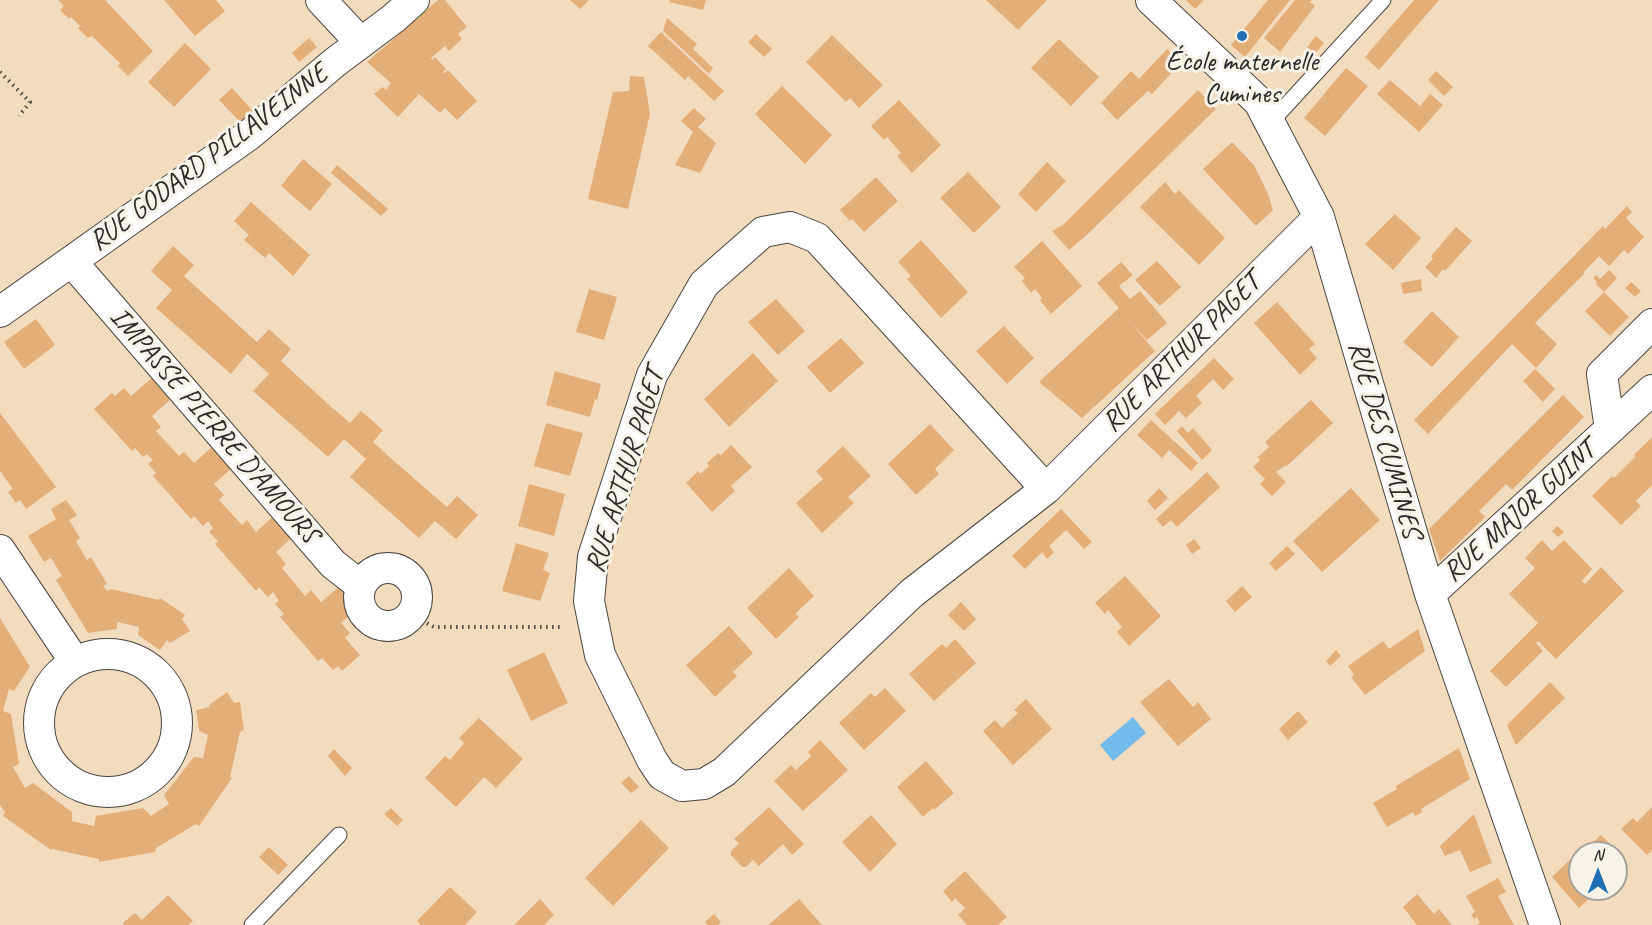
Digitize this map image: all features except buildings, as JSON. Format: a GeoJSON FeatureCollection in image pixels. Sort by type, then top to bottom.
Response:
{"type":"FeatureCollection","features":[{"type":"Feature","properties":{"kind":"street"},"geometry":{"type":"LineString","coordinates":[[321,0],[361,43]]}},
{"type":"Feature","properties":{"kind":"street","name":"RUE GODARD PILLAVEINNE"},"geometry":{"type":"LineString","coordinates":[[0,312],[249,135],[334,63],[414,0]]}},
{"type":"Feature","properties":{"kind":"street","name":"RUE DES CUMINES"},"geometry":{"type":"LineString","coordinates":[[1151,0],[1259,102],[1319,217],[1430,594],[1545,925]]}},
{"type":"Feature","properties":{"kind":"street","name":"RUE ARTHUR PAGET"},"geometry":{"type":"LineString","coordinates":[[1046,489],[817,238],[790,227],[763,232],[704,284],[652,375],[593,557],[589,601],[600,655],[652,760],[662,775],[682,786],[704,784],[724,772],[912,593],[1046,489],[1319,217]]}},
{"type":"Feature","properties":{"kind":"street","name":"IMPASSE PIERRE D'AMOURS"},"geometry":{"type":"LineString","coordinates":[[72,261],[333,564],[361,586]]}},
{"type":"Feature","properties":{"kind":"street","name":"RUE MAJOR GUINT"},"geometry":{"type":"LineString","coordinates":[[1610,429],[1602,374],[1652,324]]}},
{"type":"Feature","properties":{"kind":"street","name":"RUE MAJOR GUINT"},"geometry":{"type":"LineString","coordinates":[[1430,594],[1652,390]]}},
{"type":"Feature","properties":{"kind":"street"},"geometry":{"type":"LineString","coordinates":[[0,550],[75,662]]}},
{"type":"Feature","properties":{"kind":"street"},"geometry":{"type":"LineString","coordinates":[[383,567],[393,567],[403,571],[416,586],[418,596],[411,615],[396,625],[387,626],[370,620],[363,613],[359,596],[366,578],[383,567]]}},
{"type":"Feature","properties":{"kind":"street"},"geometry":{"type":"LineString","coordinates":[[96,655],[119,655],[140,662],[158,675],[171,693],[177,714],[176,736],[169,757],[155,775],[135,788],[112,793],[89,791],[67,780],[51,764],[40,742],[38,719],[44,696],[57,676],[75,662],[96,655]]}},
{"type":"Feature","properties":{"kind":"lane"},"geometry":{"type":"LineString","coordinates":[[1270,123],[1383,0]]}},
{"type":"Feature","properties":{"kind":"lane"},"geometry":{"type":"LineString","coordinates":[[252,925],[339,835]]}},
{"type":"Feature","properties":{"kind":"path"},"geometry":{"type":"LineString","coordinates":[[0,72],[30,102],[20,116]]}},
{"type":"Feature","properties":{"kind":"path"},"geometry":{"type":"LineString","coordinates":[[411,615],[434,627],[594,627]]}},
{"type":"Feature","properties":{"kind":"water"},"geometry":{"type":"Polygon","coordinates":[[[1133,717],[1146,733],[1113,761],[1100,745],[1133,717]]]}},
{"type":"Feature","properties":{"kind":"place","name":"École maternelle Cumines"},"geometry":{"type":"Point","coordinates":[1242,36]}}]}
